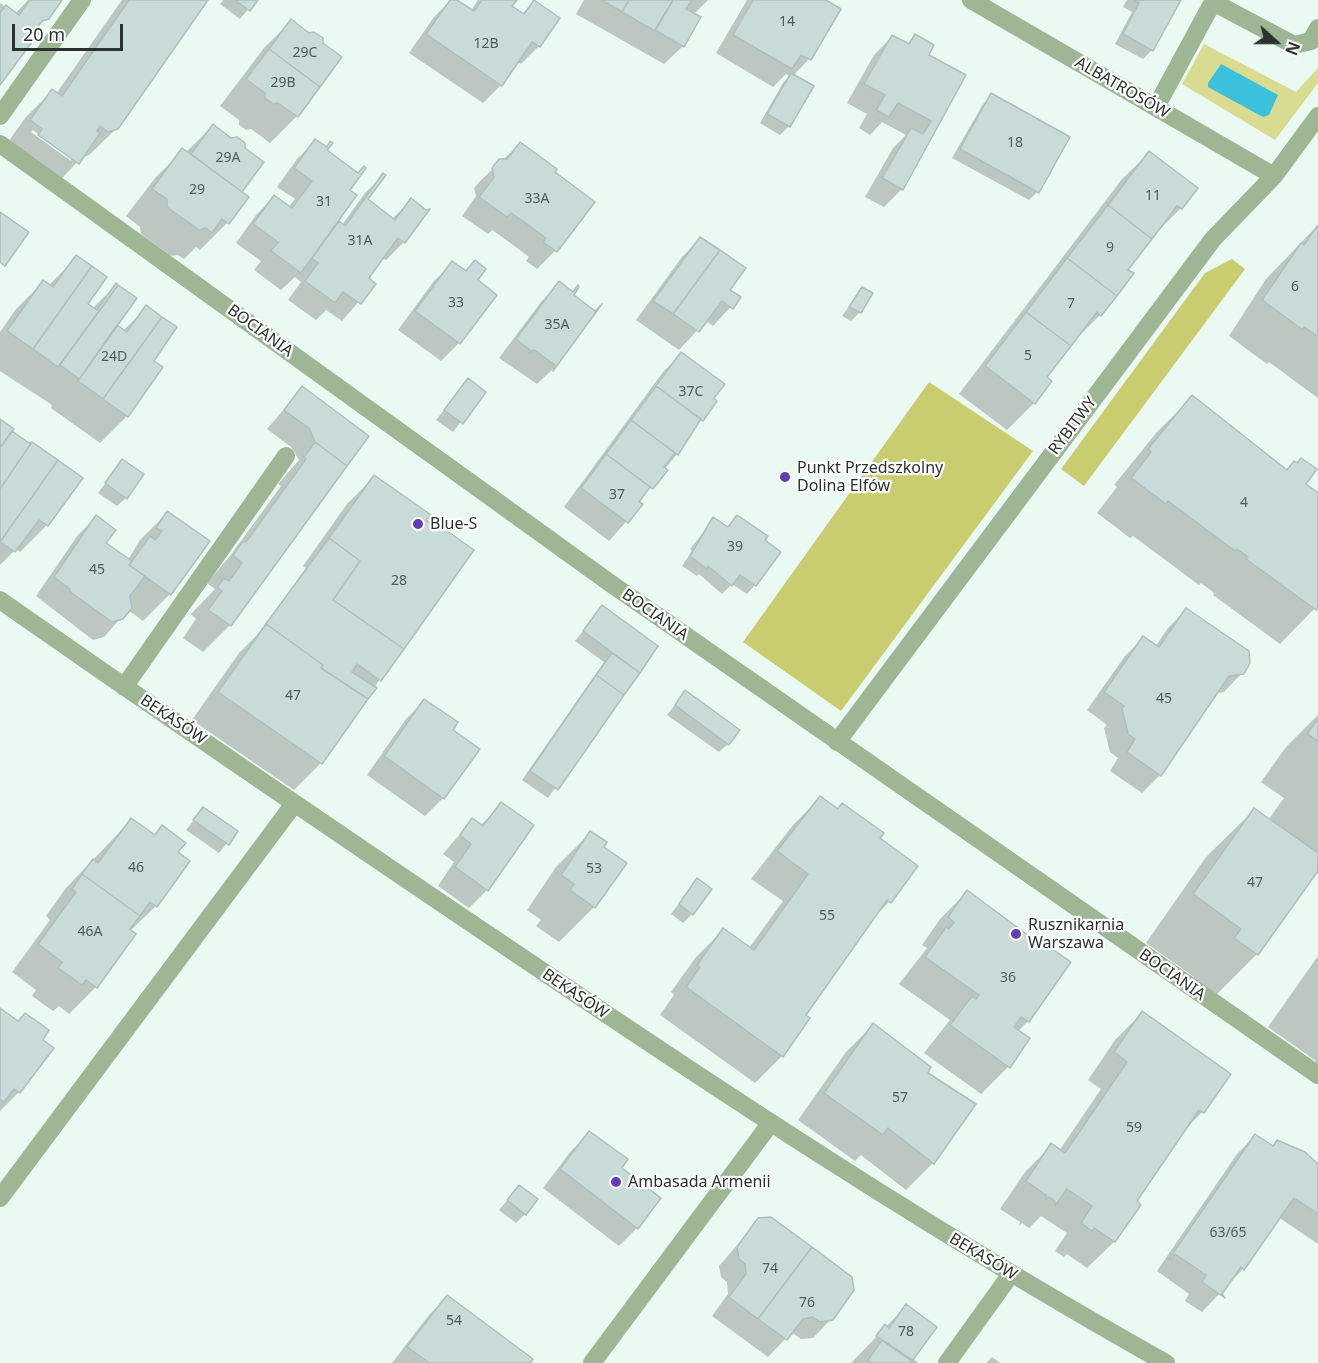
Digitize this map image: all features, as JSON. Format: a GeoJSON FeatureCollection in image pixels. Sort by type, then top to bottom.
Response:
{"type":"FeatureCollection","features":[{"type":"Feature","properties":{"kind":"street"},"geometry":{"type":"LineString","coordinates":[[0,116],[82,0]]}},
{"type":"Feature","properties":{"kind":"street","name":"ALBATROSÓW"},"geometry":{"type":"LineString","coordinates":[[970,0],[1274,176]]}},
{"type":"Feature","properties":{"kind":"street"},"geometry":{"type":"LineString","coordinates":[[1156,107],[1213,1],[1293,45],[1311,41],[1318,28]]}},
{"type":"Feature","properties":{"kind":"street","name":"RYBITWY"},"geometry":{"type":"LineString","coordinates":[[837,742],[1213,240],[1274,176],[1318,116]]}},
{"type":"Feature","properties":{"kind":"street","name":"BOCIANIA"},"geometry":{"type":"LineString","coordinates":[[0,144],[556,545],[1318,1075]]}},
{"type":"Feature","properties":{"kind":"street"},"geometry":{"type":"LineString","coordinates":[[124,687],[286,456]]}},
{"type":"Feature","properties":{"kind":"street","name":"BEKASÓW"},"geometry":{"type":"LineString","coordinates":[[0,600],[294,804],[770,1124],[1011,1274],[1166,1363]]}},
{"type":"Feature","properties":{"kind":"street"},"geometry":{"type":"LineString","coordinates":[[0,1198],[294,804]]}},
{"type":"Feature","properties":{"kind":"street"},"geometry":{"type":"LineString","coordinates":[[592,1363],[770,1124]]}},
{"type":"Feature","properties":{"kind":"street"},"geometry":{"type":"LineString","coordinates":[[947,1363],[1011,1274]]}},
{"type":"Feature","properties":{"kind":"green space"},"geometry":{"type":"Polygon","coordinates":[[[1204,44],[1296,92],[1318,68],[1318,83],[1275,140],[1182,84],[1204,44]]]}},
{"type":"Feature","properties":{"kind":"green space"},"geometry":{"type":"Polygon","coordinates":[[[1232,259],[1245,269],[1084,486],[1061,469],[1205,273],[1232,259]]]}},
{"type":"Feature","properties":{"kind":"green space"},"geometry":{"type":"Polygon","coordinates":[[[929,382],[1033,451],[841,711],[743,642],[929,382]]]}},
{"type":"Feature","properties":{"kind":"water"},"geometry":{"type":"Polygon","coordinates":[[[1221,64],[1278,95],[1269,115],[1263,117],[1208,87],[1208,83],[1221,64]]]}},
{"type":"Feature","properties":{"kind":"building"},"geometry":{"type":"Polygon","coordinates":[[[30,0],[62,0],[49,19],[42,21],[37,28],[41,30],[0,85],[0,13],[6,5],[19,15],[30,0]]]}},
{"type":"Feature","properties":{"kind":"building"},"geometry":{"type":"Polygon","coordinates":[[[129,0],[208,0],[118,129],[108,132],[100,126],[97,131],[100,133],[79,164],[38,135],[42,129],[30,120],[52,89],[62,96],[129,0]]]}},
{"type":"Feature","properties":{"kind":"building"},"geometry":{"type":"Polygon","coordinates":[[[235,0],[258,0],[250,11],[235,0]]]}},
{"type":"Feature","properties":{"kind":"building"},"geometry":{"type":"Polygon","coordinates":[[[450,0],[457,0],[474,11],[482,0],[517,0],[512,6],[524,14],[534,0],[560,18],[540,47],[532,42],[502,86],[426,34],[450,0]]]}},
{"type":"Feature","properties":{"kind":"building"},"geometry":{"type":"Polygon","coordinates":[[[602,0],[629,0],[622,12],[602,0]]]}},
{"type":"Feature","properties":{"kind":"building"},"geometry":{"type":"Polygon","coordinates":[[[629,0],[673,0],[655,31],[622,12],[629,0]]]}},
{"type":"Feature","properties":{"kind":"building"},"geometry":{"type":"Polygon","coordinates":[[[673,0],[692,0],[686,9],[701,17],[684,47],[655,30],[673,0]]]}},
{"type":"Feature","properties":{"kind":"building"},"geometry":{"type":"Polygon","coordinates":[[[753,0],[826,0],[841,9],[811,60],[801,55],[792,69],[733,35],[753,0]]]}},
{"type":"Feature","properties":{"kind":"building"},"geometry":{"type":"Polygon","coordinates":[[[1134,0],[1181,0],[1153,51],[1123,34],[1139,3],[1134,0]]]}},
{"type":"Feature","properties":{"kind":"building"},"geometry":{"type":"Polygon","coordinates":[[[291,19],[309,33],[314,32],[323,38],[323,43],[342,57],[320,87],[269,49],[291,19]]]}},
{"type":"Feature","properties":{"kind":"building"},"geometry":{"type":"Polygon","coordinates":[[[915,34],[934,45],[929,55],[966,75],[903,190],[882,178],[911,128],[923,134],[931,121],[898,103],[889,117],[876,110],[885,95],[864,84],[892,35],[909,44],[915,34]]]}},
{"type":"Feature","properties":{"kind":"building"},"geometry":{"type":"Polygon","coordinates":[[[269,49],[320,87],[298,117],[278,103],[273,104],[265,98],[265,93],[246,79],[269,49]]]}},
{"type":"Feature","properties":{"kind":"building"},"geometry":{"type":"Polygon","coordinates":[[[791,73],[814,86],[790,127],[767,114],[791,73]]]}},
{"type":"Feature","properties":{"kind":"building"},"geometry":{"type":"Polygon","coordinates":[[[991,93],[1070,137],[1039,193],[960,149],[991,93]]]}},
{"type":"Feature","properties":{"kind":"building"},"geometry":{"type":"Polygon","coordinates":[[[213,124],[231,138],[237,137],[245,143],[245,148],[264,162],[242,192],[191,154],[213,124]]]}},
{"type":"Feature","properties":{"kind":"building"},"geometry":{"type":"Polygon","coordinates":[[[315,139],[327,147],[330,141],[333,143],[327,150],[358,173],[364,166],[366,168],[350,190],[357,195],[301,273],[271,251],[278,242],[253,224],[274,195],[292,208],[312,181],[294,168],[315,139]]]}},
{"type":"Feature","properties":{"kind":"building"},"geometry":{"type":"Polygon","coordinates":[[[520,142],[557,169],[555,172],[595,202],[557,252],[543,242],[546,238],[527,224],[511,213],[507,217],[479,197],[494,177],[492,168],[499,159],[507,159],[520,142]]]}},
{"type":"Feature","properties":{"kind":"building"},"geometry":{"type":"Polygon","coordinates":[[[182,148],[249,197],[229,224],[222,219],[212,233],[206,228],[199,230],[167,207],[167,199],[152,189],[182,148]]]}},
{"type":"Feature","properties":{"kind":"building"},"geometry":{"type":"Polygon","coordinates":[[[1149,151],[1198,188],[1182,209],[1177,206],[1152,239],[1108,205],[1149,151]]]}},
{"type":"Feature","properties":{"kind":"building"},"geometry":{"type":"Polygon","coordinates":[[[383,173],[386,175],[368,199],[395,220],[411,198],[426,210],[430,209],[405,243],[398,238],[369,278],[376,284],[361,304],[343,292],[335,303],[305,281],[318,263],[312,258],[339,221],[345,226],[383,173]]]}},
{"type":"Feature","properties":{"kind":"building"},"geometry":{"type":"Polygon","coordinates":[[[1108,205],[1152,239],[1128,270],[1134,273],[1117,296],[1067,258],[1108,205]]]}},
{"type":"Feature","properties":{"kind":"building"},"geometry":{"type":"Polygon","coordinates":[[[0,212],[29,232],[5,266],[0,262],[0,212]]]}},
{"type":"Feature","properties":{"kind":"building"},"geometry":{"type":"Polygon","coordinates":[[[1318,225],[1318,337],[1304,327],[1303,330],[1262,300],[1301,243],[1304,245],[1318,225]]]}},
{"type":"Feature","properties":{"kind":"building"},"geometry":{"type":"Polygon","coordinates":[[[700,237],[720,250],[673,314],[653,301],[700,237]]]}},
{"type":"Feature","properties":{"kind":"building"},"geometry":{"type":"Polygon","coordinates":[[[720,250],[746,268],[730,290],[741,297],[733,309],[722,301],[699,332],[673,314],[720,250]]]}},
{"type":"Feature","properties":{"kind":"building"},"geometry":{"type":"Polygon","coordinates":[[[76,255],[92,266],[33,349],[7,331],[43,280],[53,287],[76,255]]]}},
{"type":"Feature","properties":{"kind":"building"},"geometry":{"type":"Polygon","coordinates":[[[1067,258],[1117,296],[1101,316],[1097,312],[1071,346],[1026,312],[1067,258]]]}},
{"type":"Feature","properties":{"kind":"building"},"geometry":{"type":"Polygon","coordinates":[[[475,260],[486,269],[478,280],[497,295],[460,344],[415,311],[452,261],[466,271],[475,260]]]}},
{"type":"Feature","properties":{"kind":"building"},"geometry":{"type":"Polygon","coordinates":[[[92,266],[107,277],[88,304],[97,310],[116,283],[118,285],[58,367],[33,349],[92,266]]]}},
{"type":"Feature","properties":{"kind":"building"},"geometry":{"type":"Polygon","coordinates":[[[559,281],[573,292],[578,285],[574,295],[595,311],[602,304],[553,371],[555,365],[534,350],[529,353],[531,351],[516,339],[559,281]]]}},
{"type":"Feature","properties":{"kind":"building"},"geometry":{"type":"Polygon","coordinates":[[[118,285],[137,298],[78,381],[78,378],[60,365],[118,285]]]}},
{"type":"Feature","properties":{"kind":"building"},"geometry":{"type":"Polygon","coordinates":[[[862,287],[873,293],[861,313],[849,307],[862,287]]]}},
{"type":"Feature","properties":{"kind":"building"},"geometry":{"type":"Polygon","coordinates":[[[146,305],[162,317],[103,399],[78,381],[117,325],[127,332],[146,305]]]}},
{"type":"Feature","properties":{"kind":"building"},"geometry":{"type":"Polygon","coordinates":[[[1026,312],[1071,346],[1047,377],[1052,381],[1035,404],[985,366],[1026,312]]]}},
{"type":"Feature","properties":{"kind":"building"},"geometry":{"type":"Polygon","coordinates":[[[162,317],[177,327],[154,361],[163,367],[128,417],[103,399],[162,317]]]}},
{"type":"Feature","properties":{"kind":"building"},"geometry":{"type":"Polygon","coordinates":[[[681,352],[725,384],[714,398],[717,401],[703,421],[656,386],[681,352]]]}},
{"type":"Feature","properties":{"kind":"building"},"geometry":{"type":"Polygon","coordinates":[[[468,378],[486,392],[463,424],[444,410],[468,378]]]}},
{"type":"Feature","properties":{"kind":"building"},"geometry":{"type":"Polygon","coordinates":[[[302,386],[369,436],[347,466],[315,442],[309,428],[284,410],[302,386]]]}},
{"type":"Feature","properties":{"kind":"building"},"geometry":{"type":"Polygon","coordinates":[[[656,386],[701,419],[678,455],[631,420],[656,386]]]}},
{"type":"Feature","properties":{"kind":"building"},"geometry":{"type":"Polygon","coordinates":[[[1192,395],[1287,470],[1294,461],[1297,463],[1301,458],[1317,469],[1306,484],[1318,493],[1318,607],[1316,610],[1246,559],[1248,557],[1237,549],[1235,551],[1168,501],[1166,504],[1131,478],[1151,452],[1148,449],[1192,395]]]}},
{"type":"Feature","properties":{"kind":"building"},"geometry":{"type":"Polygon","coordinates":[[[0,419],[14,429],[0,448],[0,419]]]}},
{"type":"Feature","properties":{"kind":"building"},"geometry":{"type":"Polygon","coordinates":[[[631,420],[675,453],[664,467],[668,470],[653,489],[606,454],[631,420]]]}},
{"type":"Feature","properties":{"kind":"building"},"geometry":{"type":"Polygon","coordinates":[[[12,431],[29,443],[32,442],[0,489],[0,448],[12,431]]]}},
{"type":"Feature","properties":{"kind":"building"},"geometry":{"type":"Polygon","coordinates":[[[32,442],[58,460],[0,542],[0,489],[32,442]]]}},
{"type":"Feature","properties":{"kind":"building"},"geometry":{"type":"Polygon","coordinates":[[[315,442],[347,466],[231,626],[208,610],[222,591],[217,587],[224,578],[229,581],[242,563],[233,555],[243,541],[246,542],[306,459],[304,457],[315,442]]]}},
{"type":"Feature","properties":{"kind":"building"},"geometry":{"type":"Polygon","coordinates":[[[606,454],[650,487],[639,502],[643,504],[628,523],[581,488],[606,454]]]}},
{"type":"Feature","properties":{"kind":"building"},"geometry":{"type":"Polygon","coordinates":[[[122,459],[144,474],[127,499],[105,483],[122,459]]]}},
{"type":"Feature","properties":{"kind":"building"},"geometry":{"type":"Polygon","coordinates":[[[58,460],[83,478],[48,526],[39,520],[15,552],[0,542],[58,460]]]}},
{"type":"Feature","properties":{"kind":"building"},"geometry":{"type":"Polygon","coordinates":[[[374,475],[431,515],[426,520],[438,528],[440,526],[474,550],[404,649],[333,600],[360,561],[329,538],[374,475]]]}},
{"type":"Feature","properties":{"kind":"building"},"geometry":{"type":"Polygon","coordinates":[[[167,511],[210,541],[171,595],[129,565],[150,536],[155,540],[162,531],[156,528],[167,511]]]}},
{"type":"Feature","properties":{"kind":"building"},"geometry":{"type":"Polygon","coordinates":[[[96,515],[116,530],[106,543],[132,561],[129,565],[145,576],[130,596],[132,608],[123,619],[112,622],[69,591],[70,589],[54,577],[96,515]]]}},
{"type":"Feature","properties":{"kind":"building"},"geometry":{"type":"Polygon","coordinates":[[[737,515],[768,536],[765,540],[781,552],[756,586],[740,575],[732,586],[708,566],[707,569],[690,556],[713,517],[728,527],[737,515]]]}},
{"type":"Feature","properties":{"kind":"building"},"geometry":{"type":"Polygon","coordinates":[[[329,538],[360,561],[333,600],[404,649],[381,681],[357,664],[352,672],[377,688],[368,699],[321,668],[323,665],[266,624],[329,538]]]}},
{"type":"Feature","properties":{"kind":"building"},"geometry":{"type":"Polygon","coordinates":[[[602,605],[658,646],[640,673],[583,631],[602,605]]]}},
{"type":"Feature","properties":{"kind":"building"},"geometry":{"type":"Polygon","coordinates":[[[1186,608],[1249,651],[1250,663],[1244,674],[1229,676],[1161,776],[1127,752],[1135,739],[1128,734],[1122,708],[1124,706],[1104,692],[1143,636],[1159,647],[1186,608]]]}},
{"type":"Feature","properties":{"kind":"building"},"geometry":{"type":"Polygon","coordinates":[[[266,624],[323,665],[321,668],[368,699],[322,764],[218,692],[266,624]]]}},
{"type":"Feature","properties":{"kind":"building"},"geometry":{"type":"Polygon","coordinates":[[[612,653],[640,673],[624,695],[596,675],[612,653]]]}},
{"type":"Feature","properties":{"kind":"building"},"geometry":{"type":"Polygon","coordinates":[[[596,675],[624,695],[558,790],[530,771],[596,675]]]}},
{"type":"Feature","properties":{"kind":"building"},"geometry":{"type":"Polygon","coordinates":[[[685,690],[740,730],[729,745],[675,705],[685,690]]]}},
{"type":"Feature","properties":{"kind":"building"},"geometry":{"type":"Polygon","coordinates":[[[424,699],[458,722],[453,730],[480,749],[444,799],[384,756],[424,699]]]}},
{"type":"Feature","properties":{"kind":"building"},"geometry":{"type":"Polygon","coordinates":[[[1318,719],[1318,741],[1307,734],[1318,719]]]}},
{"type":"Feature","properties":{"kind":"building"},"geometry":{"type":"Polygon","coordinates":[[[820,796],[838,809],[842,803],[884,833],[880,838],[918,866],[891,903],[887,900],[806,1015],[810,1018],[783,1057],[686,987],[700,967],[697,965],[723,928],[754,950],[808,874],[777,851],[820,796]]]}},
{"type":"Feature","properties":{"kind":"building"},"geometry":{"type":"Polygon","coordinates":[[[501,802],[534,825],[488,891],[455,867],[471,844],[460,835],[472,818],[483,826],[501,802]]]}},
{"type":"Feature","properties":{"kind":"building"},"geometry":{"type":"Polygon","coordinates":[[[203,807],[238,831],[229,845],[193,820],[203,807]]]}},
{"type":"Feature","properties":{"kind":"building"},"geometry":{"type":"Polygon","coordinates":[[[1254,808],[1318,853],[1318,871],[1258,955],[1234,938],[1241,929],[1193,894],[1254,808]]]}},
{"type":"Feature","properties":{"kind":"building"},"geometry":{"type":"Polygon","coordinates":[[[131,818],[155,835],[162,825],[186,843],[178,852],[190,861],[157,907],[150,902],[140,916],[82,874],[93,859],[98,863],[131,818]]]}},
{"type":"Feature","properties":{"kind":"building"},"geometry":{"type":"Polygon","coordinates":[[[590,831],[607,842],[604,847],[627,863],[595,908],[570,890],[574,884],[561,875],[590,831]]]}},
{"type":"Feature","properties":{"kind":"building"},"geometry":{"type":"Polygon","coordinates":[[[82,874],[140,916],[130,929],[136,934],[97,988],[86,980],[82,985],[58,968],[62,962],[38,944],[76,892],[72,889],[82,874]]]}},
{"type":"Feature","properties":{"kind":"building"},"geometry":{"type":"Polygon","coordinates":[[[697,878],[712,889],[693,915],[679,904],[697,878]]]}},
{"type":"Feature","properties":{"kind":"building"},"geometry":{"type":"Polygon","coordinates":[[[967,890],[1037,942],[1039,940],[1071,962],[1029,1022],[1021,1017],[1014,1027],[1030,1038],[1010,1068],[950,1025],[972,996],[976,999],[979,995],[925,957],[946,927],[949,929],[954,922],[948,917],[967,890]]]}},
{"type":"Feature","properties":{"kind":"building"},"geometry":{"type":"Polygon","coordinates":[[[0,1008],[18,1021],[25,1013],[49,1030],[43,1040],[54,1048],[20,1093],[14,1089],[4,1102],[0,1099],[0,1008]]]}},
{"type":"Feature","properties":{"kind":"building"},"geometry":{"type":"Polygon","coordinates":[[[1142,1011],[1231,1074],[1204,1113],[1199,1110],[1137,1201],[1141,1205],[1115,1242],[1094,1228],[1092,1231],[1081,1223],[1092,1206],[1067,1189],[1055,1206],[1055,1201],[1049,1197],[1046,1200],[1046,1195],[1026,1181],[1051,1143],[1065,1153],[1127,1062],[1114,1052],[1142,1011]]]}},
{"type":"Feature","properties":{"kind":"building"},"geometry":{"type":"Polygon","coordinates":[[[873,1023],[931,1067],[928,1073],[976,1104],[934,1164],[888,1128],[883,1135],[824,1093],[873,1023]]]}},
{"type":"Feature","properties":{"kind":"building"},"geometry":{"type":"Polygon","coordinates":[[[589,1131],[628,1159],[622,1168],[661,1198],[638,1229],[560,1169],[589,1131]]]}},
{"type":"Feature","properties":{"kind":"building"},"geometry":{"type":"Polygon","coordinates":[[[1255,1134],[1273,1146],[1277,1140],[1305,1152],[1318,1164],[1318,1214],[1294,1198],[1244,1270],[1241,1267],[1222,1294],[1225,1298],[1202,1282],[1206,1275],[1175,1254],[1171,1260],[1169,1259],[1255,1134]]]}},
{"type":"Feature","properties":{"kind":"building"},"geometry":{"type":"Polygon","coordinates":[[[519,1185],[538,1199],[526,1215],[507,1200],[519,1185]]]}},
{"type":"Feature","properties":{"kind":"building"},"geometry":{"type":"Polygon","coordinates":[[[771,1217],[812,1247],[758,1319],[729,1297],[746,1274],[745,1264],[739,1259],[737,1247],[758,1218],[771,1217]]]}},
{"type":"Feature","properties":{"kind":"building"},"geometry":{"type":"Polygon","coordinates":[[[812,1247],[852,1277],[854,1290],[833,1320],[820,1322],[813,1317],[803,1319],[787,1340],[758,1319],[812,1247]]]}},
{"type":"Feature","properties":{"kind":"building"},"geometry":{"type":"Polygon","coordinates":[[[447,1295],[533,1359],[530,1363],[430,1363],[407,1347],[447,1295]]]}},
{"type":"Feature","properties":{"kind":"building"},"geometry":{"type":"Polygon","coordinates":[[[906,1304],[937,1327],[913,1360],[917,1363],[876,1336],[885,1324],[889,1328],[906,1304]]]}},
{"type":"Feature","properties":{"kind":"building"},"geometry":{"type":"Polygon","coordinates":[[[882,1340],[914,1363],[872,1363],[868,1360],[882,1340]]]}},
{"type":"Feature","properties":{"kind":"place","name":"Punkt Przedszkolny Dolina Elfów"},"geometry":{"type":"Point","coordinates":[785,477]}},
{"type":"Feature","properties":{"kind":"place","name":"Blue-S"},"geometry":{"type":"Point","coordinates":[418,524]}},
{"type":"Feature","properties":{"kind":"place","name":"Rusznikarnia Warszawa"},"geometry":{"type":"Point","coordinates":[1016,934]}},
{"type":"Feature","properties":{"kind":"place","name":"Ambasada Armenii"},"geometry":{"type":"Point","coordinates":[616,1182]}}]}
